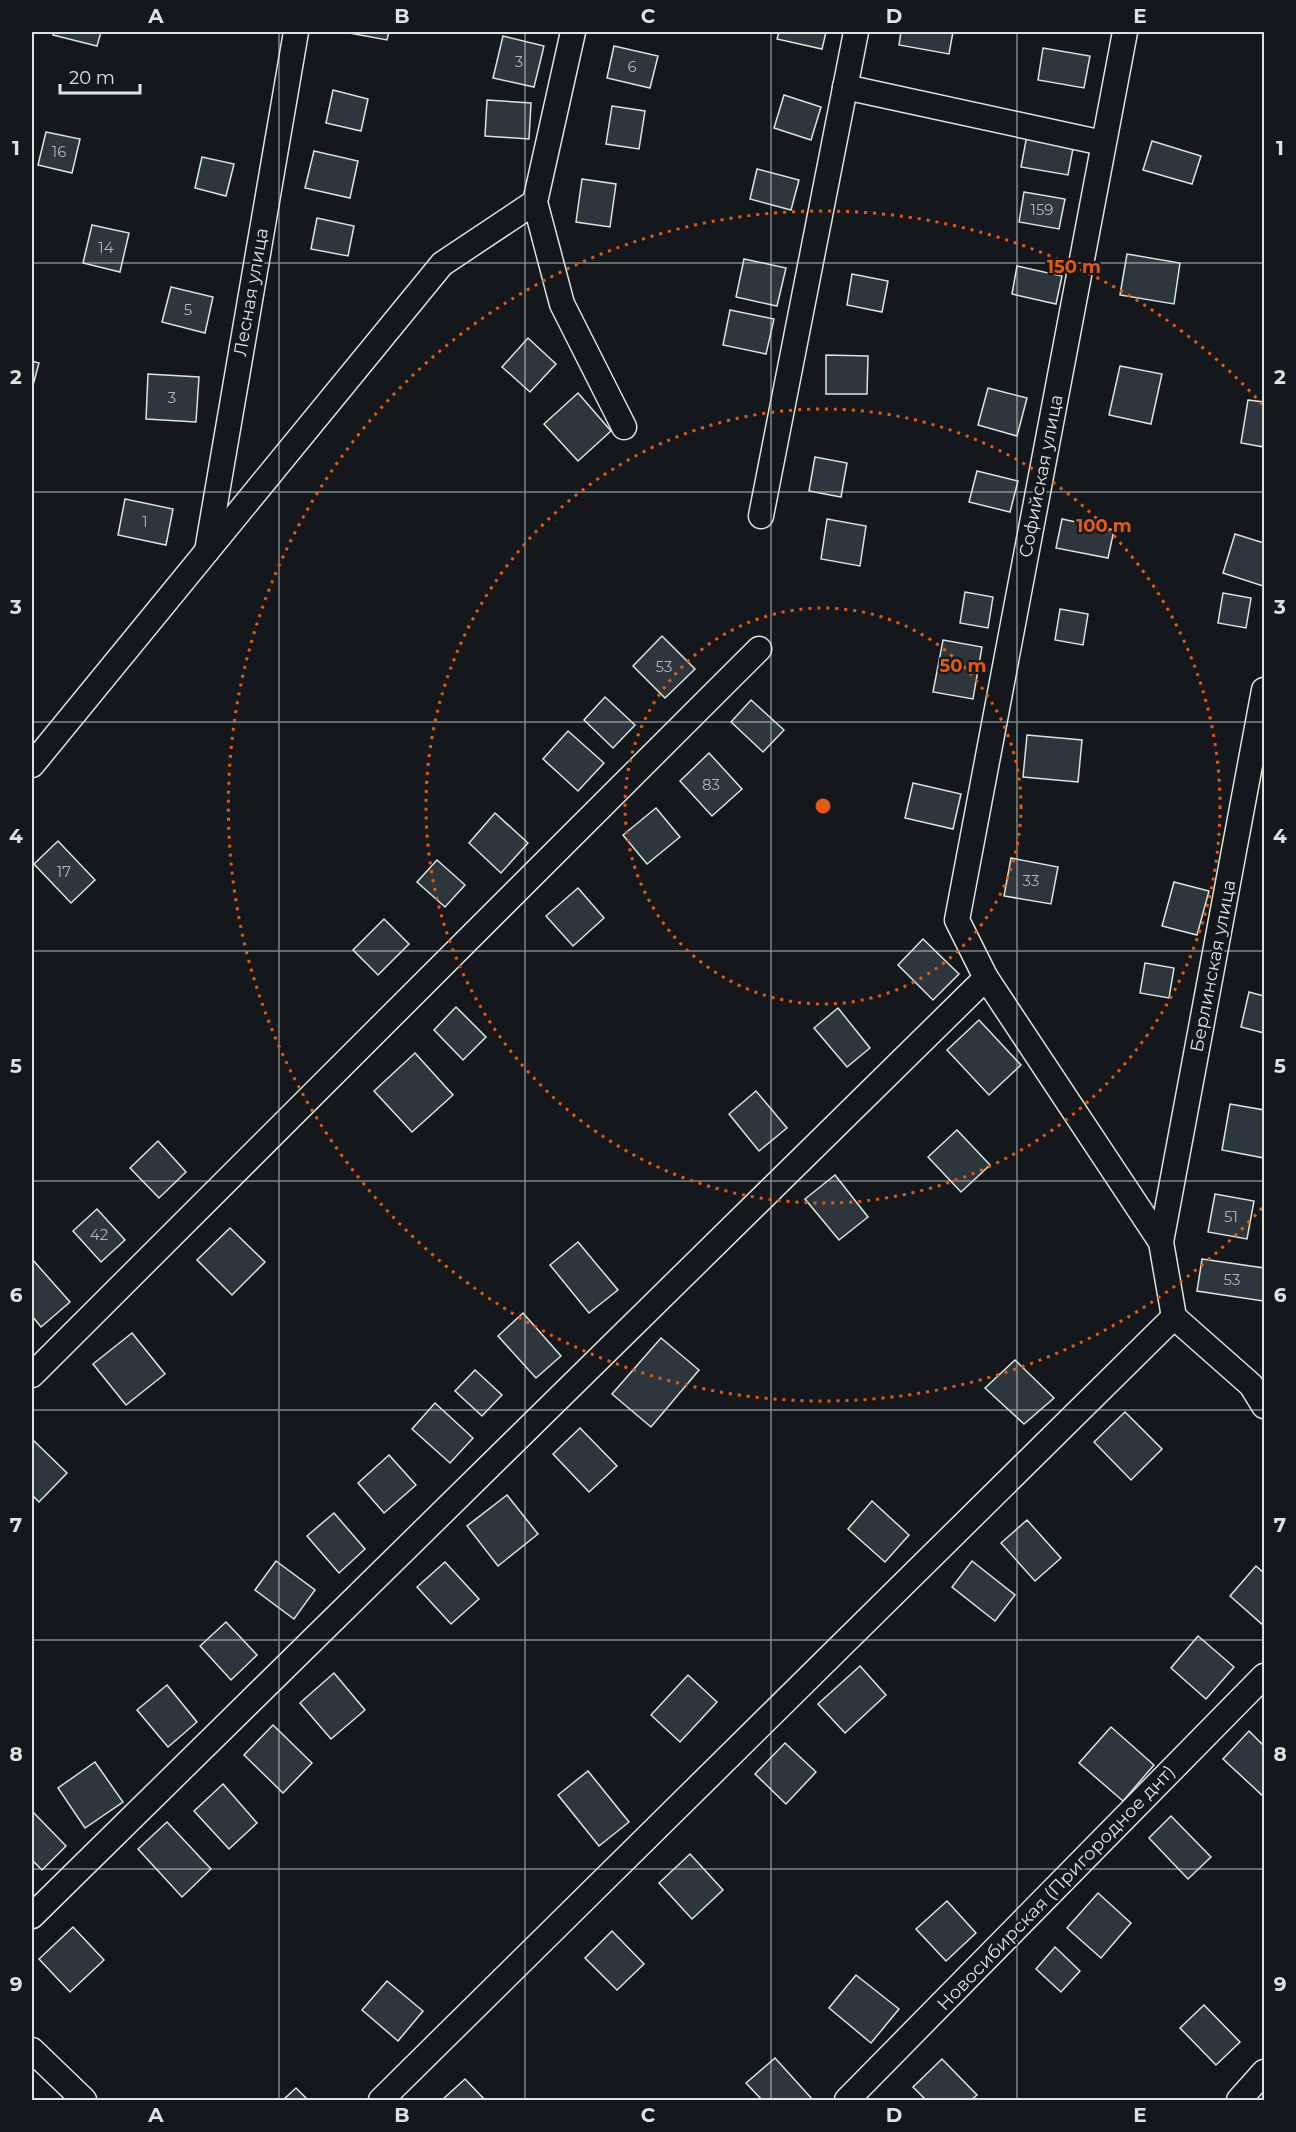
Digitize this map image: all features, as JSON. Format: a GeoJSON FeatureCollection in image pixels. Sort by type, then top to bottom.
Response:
{"type":"FeatureCollection","features":[{"type":"Feature","properties":{"kind":"street","name":"Лесная улица"},"geometry":{"type":"LineString","coordinates":[[206,553],[296,32]]}},
{"type":"Feature","properties":{"kind":"street"},"geometry":{"type":"LineString","coordinates":[[573,32],[535,202],[562,304],[624,427]]}},
{"type":"Feature","properties":{"kind":"street"},"geometry":{"type":"LineString","coordinates":[[761,516],[856,32]]}},
{"type":"Feature","properties":{"kind":"street","name":"Софийская улица"},"geometry":{"type":"LineString","coordinates":[[986,978],[957,920],[1125,32]]}},
{"type":"Feature","properties":{"kind":"street"},"geometry":{"type":"LineString","coordinates":[[845,87],[1103,143]]}},
{"type":"Feature","properties":{"kind":"street"},"geometry":{"type":"LineString","coordinates":[[32,765],[442,264],[535,202]]}},
{"type":"Feature","properties":{"kind":"street"},"geometry":{"type":"LineString","coordinates":[[33,1371],[759,649]]}},
{"type":"Feature","properties":{"kind":"street","name":"Берлинская улица"},"geometry":{"type":"LineString","coordinates":[[1161,1242],[1264,690]]}},
{"type":"Feature","properties":{"kind":"street"},"geometry":{"type":"LineString","coordinates":[[32,1916],[986,978],[1161,1242],[1174,1317],[1251,1385],[1264,1406]]}},
{"type":"Feature","properties":{"kind":"street"},"geometry":{"type":"LineString","coordinates":[[381,2100],[1174,1317]]}},
{"type":"Feature","properties":{"kind":"street","name":"Новосибирская (Пригородное днт)"},"geometry":{"type":"LineString","coordinates":[[847,2100],[1264,1676]]}},
{"type":"Feature","properties":{"kind":"street"},"geometry":{"type":"LineString","coordinates":[[32,2049],[84,2100]]}},
{"type":"Feature","properties":{"kind":"street"},"geometry":{"type":"LineString","coordinates":[[1239,2100],[1264,2072]]}},
{"type":"Feature","properties":{"kind":"building"},"geometry":{"type":"Polygon","coordinates":[[[54,32],[101,32],[97,46],[53,35],[54,32]]]}},
{"type":"Feature","properties":{"kind":"building"},"geometry":{"type":"Polygon","coordinates":[[[344,32],[389,32],[387,40],[344,32]]]}},
{"type":"Feature","properties":{"kind":"building"},"geometry":{"type":"Polygon","coordinates":[[[779,32],[826,32],[822,49],[777,39],[779,32]]]}},
{"type":"Feature","properties":{"kind":"building"},"geometry":{"type":"Polygon","coordinates":[[[901,32],[953,32],[949,54],[899,45],[901,32]]]}},
{"type":"Feature","properties":{"kind":"building"},"geometry":{"type":"Polygon","coordinates":[[[503,36],[544,46],[534,87],[493,78],[503,36]]]}},
{"type":"Feature","properties":{"kind":"building"},"geometry":{"type":"Polygon","coordinates":[[[614,46],[658,56],[650,88],[607,78],[614,46]]]}},
{"type":"Feature","properties":{"kind":"building"},"geometry":{"type":"Polygon","coordinates":[[[1043,48],[1090,56],[1084,88],[1038,80],[1043,48]]]}},
{"type":"Feature","properties":{"kind":"building"},"geometry":{"type":"Polygon","coordinates":[[[333,90],[368,99],[361,131],[326,123],[333,90]]]}},
{"type":"Feature","properties":{"kind":"building"},"geometry":{"type":"Polygon","coordinates":[[[784,95],[821,107],[811,140],[774,128],[784,95]]]}},
{"type":"Feature","properties":{"kind":"building"},"geometry":{"type":"Polygon","coordinates":[[[487,100],[531,103],[529,139],[485,136],[487,100]]]}},
{"type":"Feature","properties":{"kind":"building"},"geometry":{"type":"Polygon","coordinates":[[[612,106],[645,111],[639,149],[606,144],[612,106]]]}},
{"type":"Feature","properties":{"kind":"building"},"geometry":{"type":"Polygon","coordinates":[[[46,132],[80,139],[72,173],[38,165],[46,132]]]}},
{"type":"Feature","properties":{"kind":"building"},"geometry":{"type":"Polygon","coordinates":[[[1027,135],[1074,143],[1068,175],[1021,167],[1027,135]]]}},
{"type":"Feature","properties":{"kind":"building"},"geometry":{"type":"Polygon","coordinates":[[[1152,141],[1201,156],[1192,184],[1143,170],[1152,141]]]}},
{"type":"Feature","properties":{"kind":"building"},"geometry":{"type":"Polygon","coordinates":[[[314,151],[358,161],[350,198],[305,188],[314,151]]]}},
{"type":"Feature","properties":{"kind":"building"},"geometry":{"type":"Polygon","coordinates":[[[202,157],[234,164],[226,196],[195,188],[202,157]]]}},
{"type":"Feature","properties":{"kind":"building"},"geometry":{"type":"Polygon","coordinates":[[[757,169],[799,180],[791,210],[750,199],[757,169]]]}},
{"type":"Feature","properties":{"kind":"building"},"geometry":{"type":"Polygon","coordinates":[[[582,179],[616,184],[610,227],[576,222],[582,179]]]}},
{"type":"Feature","properties":{"kind":"building"},"geometry":{"type":"Polygon","coordinates":[[[1024,192],[1065,199],[1059,229],[1019,222],[1024,192]]]}},
{"type":"Feature","properties":{"kind":"building"},"geometry":{"type":"Polygon","coordinates":[[[317,218],[354,226],[348,256],[311,249],[317,218]]]}},
{"type":"Feature","properties":{"kind":"building"},"geometry":{"type":"Polygon","coordinates":[[[92,225],[129,233],[120,272],[83,263],[92,225]]]}},
{"type":"Feature","properties":{"kind":"building"},"geometry":{"type":"Polygon","coordinates":[[[1127,254],[1180,263],[1174,304],[1120,295],[1127,254]]]}},
{"type":"Feature","properties":{"kind":"building"},"geometry":{"type":"Polygon","coordinates":[[[744,259],[786,268],[777,306],[736,297],[744,259]]]}},
{"type":"Feature","properties":{"kind":"building"},"geometry":{"type":"Polygon","coordinates":[[[1017,266],[1062,276],[1056,304],[1012,294],[1017,266]]]}},
{"type":"Feature","properties":{"kind":"building"},"geometry":{"type":"Polygon","coordinates":[[[852,274],[888,281],[882,312],[847,305],[852,274]]]}},
{"type":"Feature","properties":{"kind":"building"},"geometry":{"type":"Polygon","coordinates":[[[171,287],[213,297],[205,333],[162,322],[171,287]]]}},
{"type":"Feature","properties":{"kind":"building"},"geometry":{"type":"Polygon","coordinates":[[[730,310],[774,319],[766,354],[723,345],[730,310]]]}},
{"type":"Feature","properties":{"kind":"building"},"geometry":{"type":"Polygon","coordinates":[[[528,338],[556,364],[530,392],[502,367],[528,338]]]}},
{"type":"Feature","properties":{"kind":"building"},"geometry":{"type":"Polygon","coordinates":[[[826,355],[868,356],[867,394],[826,394],[826,355]]]}},
{"type":"Feature","properties":{"kind":"building"},"geometry":{"type":"Polygon","coordinates":[[[32,361],[39,363],[32,389],[32,361]]]}},
{"type":"Feature","properties":{"kind":"building"},"geometry":{"type":"Polygon","coordinates":[[[1120,366],[1162,374],[1151,424],[1109,415],[1120,366]]]}},
{"type":"Feature","properties":{"kind":"building"},"geometry":{"type":"Polygon","coordinates":[[[148,374],[199,377],[196,422],[146,419],[148,374]]]}},
{"type":"Feature","properties":{"kind":"building"},"geometry":{"type":"Polygon","coordinates":[[[988,388],[1027,398],[1017,436],[978,425],[988,388]]]}},
{"type":"Feature","properties":{"kind":"building"},"geometry":{"type":"Polygon","coordinates":[[[578,393],[611,431],[578,461],[544,424],[578,393]]]}},
{"type":"Feature","properties":{"kind":"building"},"geometry":{"type":"Polygon","coordinates":[[[1248,400],[1264,402],[1264,447],[1241,443],[1248,400]]]}},
{"type":"Feature","properties":{"kind":"building"},"geometry":{"type":"Polygon","coordinates":[[[815,457],[847,463],[841,497],[809,491],[815,457]]]}},
{"type":"Feature","properties":{"kind":"building"},"geometry":{"type":"Polygon","coordinates":[[[977,471],[1018,481],[1010,512],[969,502],[977,471]]]}},
{"type":"Feature","properties":{"kind":"building"},"geometry":{"type":"Polygon","coordinates":[[[125,499],[173,509],[166,545],[118,535],[125,499]]]}},
{"type":"Feature","properties":{"kind":"building"},"geometry":{"type":"Polygon","coordinates":[[[827,519],[866,526],[860,566],[821,559],[827,519]]]}},
{"type":"Feature","properties":{"kind":"building"},"geometry":{"type":"Polygon","coordinates":[[[1062,519],[1114,530],[1108,558],[1056,548],[1062,519]]]}},
{"type":"Feature","properties":{"kind":"building"},"geometry":{"type":"Polygon","coordinates":[[[1235,534],[1264,543],[1263,586],[1223,573],[1235,534]]]}},
{"type":"Feature","properties":{"kind":"building"},"geometry":{"type":"Polygon","coordinates":[[[965,592],[993,597],[988,628],[960,623],[965,592]]]}},
{"type":"Feature","properties":{"kind":"building"},"geometry":{"type":"Polygon","coordinates":[[[1223,593],[1251,598],[1246,628],[1218,623],[1223,593]]]}},
{"type":"Feature","properties":{"kind":"building"},"geometry":{"type":"Polygon","coordinates":[[[1060,609],[1088,614],[1083,645],[1055,640],[1060,609]]]}},
{"type":"Feature","properties":{"kind":"building"},"geometry":{"type":"Polygon","coordinates":[[[662,636],[695,669],[665,698],[633,666],[662,636]]]}},
{"type":"Feature","properties":{"kind":"building"},"geometry":{"type":"Polygon","coordinates":[[[943,640],[982,647],[973,699],[933,692],[943,640]]]}},
{"type":"Feature","properties":{"kind":"building"},"geometry":{"type":"Polygon","coordinates":[[[605,697],[635,725],[613,748],[584,720],[605,697]]]}},
{"type":"Feature","properties":{"kind":"building"},"geometry":{"type":"Polygon","coordinates":[[[751,700],[784,730],[763,752],[731,722],[751,700]]]}},
{"type":"Feature","properties":{"kind":"building"},"geometry":{"type":"Polygon","coordinates":[[[568,731],[604,763],[578,791],[543,759],[568,731]]]}},
{"type":"Feature","properties":{"kind":"building"},"geometry":{"type":"Polygon","coordinates":[[[1027,735],[1082,740],[1078,782],[1023,777],[1027,735]]]}},
{"type":"Feature","properties":{"kind":"building"},"geometry":{"type":"Polygon","coordinates":[[[709,753],[742,789],[712,816],[680,781],[709,753]]]}},
{"type":"Feature","properties":{"kind":"building"},"geometry":{"type":"Polygon","coordinates":[[[913,783],[961,794],[953,829],[905,818],[913,783]]]}},
{"type":"Feature","properties":{"kind":"building"},"geometry":{"type":"Polygon","coordinates":[[[656,808],[680,837],[647,864],[623,835],[656,808]]]}},
{"type":"Feature","properties":{"kind":"building"},"geometry":{"type":"Polygon","coordinates":[[[495,813],[528,843],[501,873],[469,843],[495,813]]]}},
{"type":"Feature","properties":{"kind":"building"},"geometry":{"type":"Polygon","coordinates":[[[58,841],[95,880],[71,903],[34,864],[58,841]]]}},
{"type":"Feature","properties":{"kind":"building"},"geometry":{"type":"Polygon","coordinates":[[[1011,858],[1058,867],[1051,904],[1004,896],[1011,858]]]}},
{"type":"Feature","properties":{"kind":"building"},"geometry":{"type":"Polygon","coordinates":[[[437,860],[465,885],[445,907],[417,882],[437,860]]]}},
{"type":"Feature","properties":{"kind":"building"},"geometry":{"type":"Polygon","coordinates":[[[1174,882],[1209,891],[1197,935],[1162,926],[1174,882]]]}},
{"type":"Feature","properties":{"kind":"building"},"geometry":{"type":"Polygon","coordinates":[[[578,888],[604,918],[573,946],[546,916],[578,888]]]}},
{"type":"Feature","properties":{"kind":"building"},"geometry":{"type":"Polygon","coordinates":[[[384,919],[409,944],[378,975],[353,950],[384,919]]]}},
{"type":"Feature","properties":{"kind":"building"},"geometry":{"type":"Polygon","coordinates":[[[923,939],[959,974],[933,1000],[898,965],[923,939]]]}},
{"type":"Feature","properties":{"kind":"building"},"geometry":{"type":"Polygon","coordinates":[[[1145,963],[1174,968],[1169,998],[1140,993],[1145,963]]]}},
{"type":"Feature","properties":{"kind":"building"},"geometry":{"type":"Polygon","coordinates":[[[1249,992],[1264,996],[1264,1033],[1241,1027],[1249,992]]]}},
{"type":"Feature","properties":{"kind":"building"},"geometry":{"type":"Polygon","coordinates":[[[456,1007],[486,1037],[463,1060],[434,1030],[456,1007]]]}},
{"type":"Feature","properties":{"kind":"building"},"geometry":{"type":"Polygon","coordinates":[[[838,1008],[870,1048],[847,1067],[814,1028],[838,1008]]]}},
{"type":"Feature","properties":{"kind":"building"},"geometry":{"type":"Polygon","coordinates":[[[979,1020],[1021,1065],[989,1095],[947,1050],[979,1020]]]}},
{"type":"Feature","properties":{"kind":"building"},"geometry":{"type":"Polygon","coordinates":[[[415,1053],[453,1095],[412,1132],[374,1091],[415,1053]]]}},
{"type":"Feature","properties":{"kind":"building"},"geometry":{"type":"Polygon","coordinates":[[[756,1091],[787,1128],[759,1151],[729,1114],[756,1091]]]}},
{"type":"Feature","properties":{"kind":"building"},"geometry":{"type":"Polygon","coordinates":[[[1230,1104],[1264,1110],[1264,1158],[1222,1150],[1230,1104]]]}},
{"type":"Feature","properties":{"kind":"building"},"geometry":{"type":"Polygon","coordinates":[[[957,1130],[990,1165],[961,1192],[928,1157],[957,1130]]]}},
{"type":"Feature","properties":{"kind":"building"},"geometry":{"type":"Polygon","coordinates":[[[158,1141],[186,1172],[159,1198],[130,1168],[158,1141]]]}},
{"type":"Feature","properties":{"kind":"building"},"geometry":{"type":"Polygon","coordinates":[[[835,1175],[868,1217],[839,1240],[805,1199],[835,1175]]]}},
{"type":"Feature","properties":{"kind":"building"},"geometry":{"type":"Polygon","coordinates":[[[1215,1194],[1254,1201],[1247,1239],[1208,1232],[1215,1194]]]}},
{"type":"Feature","properties":{"kind":"building"},"geometry":{"type":"Polygon","coordinates":[[[97,1209],[125,1240],[101,1262],[73,1231],[97,1209]]]}},
{"type":"Feature","properties":{"kind":"building"},"geometry":{"type":"Polygon","coordinates":[[[230,1228],[265,1262],[232,1295],[197,1260],[230,1228]]]}},
{"type":"Feature","properties":{"kind":"building"},"geometry":{"type":"Polygon","coordinates":[[[578,1242],[618,1290],[589,1313],[550,1265],[578,1242]]]}},
{"type":"Feature","properties":{"kind":"building"},"geometry":{"type":"Polygon","coordinates":[[[32,1259],[70,1302],[41,1327],[32,1316],[32,1259]]]}},
{"type":"Feature","properties":{"kind":"building"},"geometry":{"type":"Polygon","coordinates":[[[1202,1259],[1264,1268],[1263,1301],[1197,1291],[1202,1259]]]}},
{"type":"Feature","properties":{"kind":"building"},"geometry":{"type":"Polygon","coordinates":[[[523,1313],[561,1356],[536,1378],[498,1336],[523,1313]]]}},
{"type":"Feature","properties":{"kind":"building"},"geometry":{"type":"Polygon","coordinates":[[[132,1333],[165,1374],[126,1405],[93,1364],[132,1333]]]}},
{"type":"Feature","properties":{"kind":"building"},"geometry":{"type":"Polygon","coordinates":[[[661,1338],[699,1370],[651,1427],[612,1394],[661,1338]]]}},
{"type":"Feature","properties":{"kind":"building"},"geometry":{"type":"Polygon","coordinates":[[[1015,1360],[1054,1398],[1024,1424],[985,1388],[1015,1360]]]}},
{"type":"Feature","properties":{"kind":"building"},"geometry":{"type":"Polygon","coordinates":[[[475,1370],[502,1395],[482,1416],[455,1391],[475,1370]]]}},
{"type":"Feature","properties":{"kind":"building"},"geometry":{"type":"Polygon","coordinates":[[[435,1403],[473,1438],[450,1463],[412,1429],[435,1403]]]}},
{"type":"Feature","properties":{"kind":"building"},"geometry":{"type":"Polygon","coordinates":[[[1125,1412],[1162,1449],[1131,1480],[1094,1442],[1125,1412]]]}},
{"type":"Feature","properties":{"kind":"building"},"geometry":{"type":"Polygon","coordinates":[[[580,1428],[617,1466],[589,1492],[553,1454],[580,1428]]]}},
{"type":"Feature","properties":{"kind":"building"},"geometry":{"type":"Polygon","coordinates":[[[32,1439],[67,1473],[39,1502],[32,1495],[32,1439]]]}},
{"type":"Feature","properties":{"kind":"building"},"geometry":{"type":"Polygon","coordinates":[[[389,1455],[416,1485],[384,1513],[358,1483],[389,1455]]]}},
{"type":"Feature","properties":{"kind":"building"},"geometry":{"type":"Polygon","coordinates":[[[507,1495],[538,1534],[498,1566],[467,1526],[507,1495]]]}},
{"type":"Feature","properties":{"kind":"building"},"geometry":{"type":"Polygon","coordinates":[[[872,1501],[909,1535],[885,1562],[848,1529],[872,1501]]]}},
{"type":"Feature","properties":{"kind":"building"},"geometry":{"type":"Polygon","coordinates":[[[334,1513],[365,1549],[339,1573],[307,1536],[334,1513]]]}},
{"type":"Feature","properties":{"kind":"building"},"geometry":{"type":"Polygon","coordinates":[[[1027,1520],[1061,1558],[1035,1581],[1001,1543],[1027,1520]]]}},
{"type":"Feature","properties":{"kind":"building"},"geometry":{"type":"Polygon","coordinates":[[[276,1561],[315,1590],[294,1619],[255,1590],[276,1561]]]}},
{"type":"Feature","properties":{"kind":"building"},"geometry":{"type":"Polygon","coordinates":[[[972,1561],[1015,1595],[995,1621],[952,1587],[972,1561]]]}},
{"type":"Feature","properties":{"kind":"building"},"geometry":{"type":"Polygon","coordinates":[[[445,1562],[479,1599],[451,1624],[417,1587],[445,1562]]]}},
{"type":"Feature","properties":{"kind":"building"},"geometry":{"type":"Polygon","coordinates":[[[1256,1566],[1264,1573],[1263,1625],[1230,1596],[1256,1566]]]}},
{"type":"Feature","properties":{"kind":"building"},"geometry":{"type":"Polygon","coordinates":[[[226,1622],[257,1655],[231,1680],[200,1646],[226,1622]]]}},
{"type":"Feature","properties":{"kind":"building"},"geometry":{"type":"Polygon","coordinates":[[[1198,1636],[1234,1667],[1206,1699],[1171,1668],[1198,1636]]]}},
{"type":"Feature","properties":{"kind":"building"},"geometry":{"type":"Polygon","coordinates":[[[860,1666],[886,1695],[845,1733],[818,1704],[860,1666]]]}},
{"type":"Feature","properties":{"kind":"building"},"geometry":{"type":"Polygon","coordinates":[[[334,1673],[365,1710],[331,1739],[300,1703],[334,1673]]]}},
{"type":"Feature","properties":{"kind":"building"},"geometry":{"type":"Polygon","coordinates":[[[688,1675],[717,1702],[680,1742],[651,1715],[688,1675]]]}},
{"type":"Feature","properties":{"kind":"building"},"geometry":{"type":"Polygon","coordinates":[[[167,1685],[197,1722],[168,1747],[137,1710],[167,1685]]]}},
{"type":"Feature","properties":{"kind":"building"},"geometry":{"type":"Polygon","coordinates":[[[273,1725],[312,1763],[283,1793],[244,1755],[273,1725]]]}},
{"type":"Feature","properties":{"kind":"building"},"geometry":{"type":"Polygon","coordinates":[[[1111,1727],[1154,1765],[1123,1801],[1079,1763],[1111,1727]]]}},
{"type":"Feature","properties":{"kind":"building"},"geometry":{"type":"Polygon","coordinates":[[[1249,1731],[1264,1746],[1264,1797],[1223,1759],[1249,1731]]]}},
{"type":"Feature","properties":{"kind":"building"},"geometry":{"type":"Polygon","coordinates":[[[785,1743],[816,1772],[786,1804],[755,1774],[785,1743]]]}},
{"type":"Feature","properties":{"kind":"building"},"geometry":{"type":"Polygon","coordinates":[[[95,1762],[123,1802],[85,1828],[58,1788],[95,1762]]]}},
{"type":"Feature","properties":{"kind":"building"},"geometry":{"type":"Polygon","coordinates":[[[588,1771],[629,1822],[599,1846],[558,1795],[588,1771]]]}},
{"type":"Feature","properties":{"kind":"building"},"geometry":{"type":"Polygon","coordinates":[[[223,1784],[257,1823],[229,1849],[194,1811],[223,1784]]]}},
{"type":"Feature","properties":{"kind":"building"},"geometry":{"type":"Polygon","coordinates":[[[32,1811],[66,1846],[42,1870],[32,1860],[32,1811]]]}},
{"type":"Feature","properties":{"kind":"building"},"geometry":{"type":"Polygon","coordinates":[[[1171,1816],[1211,1857],[1188,1879],[1149,1838],[1171,1816]]]}},
{"type":"Feature","properties":{"kind":"building"},"geometry":{"type":"Polygon","coordinates":[[[167,1822],[211,1869],[182,1897],[138,1849],[167,1822]]]}},
{"type":"Feature","properties":{"kind":"building"},"geometry":{"type":"Polygon","coordinates":[[[690,1854],[723,1890],[692,1919],[659,1883],[690,1854]]]}},
{"type":"Feature","properties":{"kind":"building"},"geometry":{"type":"Polygon","coordinates":[[[1098,1893],[1131,1923],[1101,1958],[1067,1928],[1098,1893]]]}},
{"type":"Feature","properties":{"kind":"building"},"geometry":{"type":"Polygon","coordinates":[[[947,1901],[976,1933],[946,1961],[916,1929],[947,1901]]]}},
{"type":"Feature","properties":{"kind":"building"},"geometry":{"type":"Polygon","coordinates":[[[73,1927],[104,1960],[70,1992],[39,1959],[73,1927]]]}},
{"type":"Feature","properties":{"kind":"building"},"geometry":{"type":"Polygon","coordinates":[[[612,1931],[644,1964],[617,1990],[585,1958],[612,1931]]]}},
{"type":"Feature","properties":{"kind":"building"},"geometry":{"type":"Polygon","coordinates":[[[1055,1947],[1080,1971],[1061,1992],[1036,1969],[1055,1947]]]}},
{"type":"Feature","properties":{"kind":"building"},"geometry":{"type":"Polygon","coordinates":[[[856,1975],[899,2009],[871,2043],[829,2008],[856,1975]]]}},
{"type":"Feature","properties":{"kind":"building"},"geometry":{"type":"Polygon","coordinates":[[[387,1981],[423,2011],[398,2041],[362,2010],[387,1981]]]}},
{"type":"Feature","properties":{"kind":"building"},"geometry":{"type":"Polygon","coordinates":[[[1204,2005],[1240,2042],[1216,2065],[1180,2028],[1204,2005]]]}},
{"type":"Feature","properties":{"kind":"building"},"geometry":{"type":"Polygon","coordinates":[[[775,2058],[813,2100],[762,2100],[746,2083],[775,2058]]]}},
{"type":"Feature","properties":{"kind":"building"},"geometry":{"type":"Polygon","coordinates":[[[942,2059],[977,2095],[971,2100],[926,2100],[913,2087],[942,2059]]]}},
{"type":"Feature","properties":{"kind":"building"},"geometry":{"type":"Polygon","coordinates":[[[465,2079],[485,2100],[442,2100],[465,2079]]]}},
{"type":"Feature","properties":{"kind":"building"},"geometry":{"type":"Polygon","coordinates":[[[296,2088],[308,2100],[283,2100],[296,2088]]]}}]}
